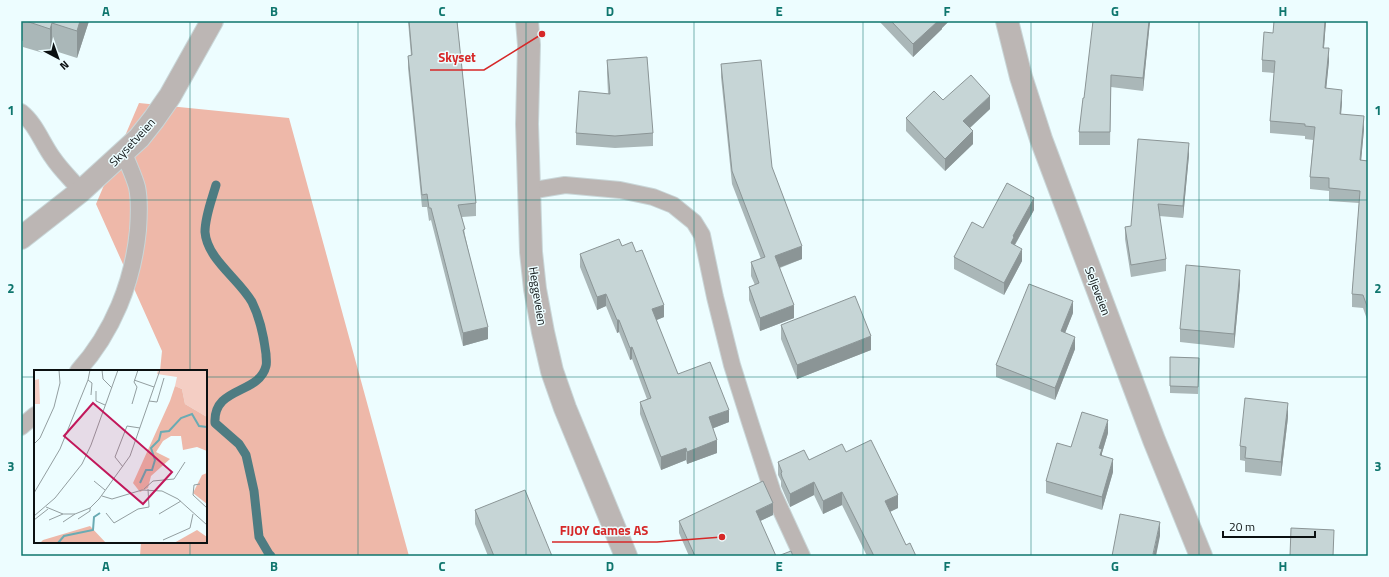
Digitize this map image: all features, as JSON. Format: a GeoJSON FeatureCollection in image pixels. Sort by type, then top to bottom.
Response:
{"type":"FeatureCollection","features":[{"type":"Feature","properties":{"kind":"street","name":"Skysetveien"},"geometry":{"type":"LineString","coordinates":[[21,238],[81,191],[139,138],[154,119],[194,54],[212,21]]}},
{"type":"Feature","properties":{"kind":"street","name":"Heggeveien"},"geometry":{"type":"LineString","coordinates":[[527,21],[529,45],[527,124],[531,252],[536,289],[552,371],[565,408],[626,556]]}},
{"type":"Feature","properties":{"kind":"street","name":"Seljeveien"},"geometry":{"type":"LineString","coordinates":[[1007,21],[1021,77],[1041,139],[1154,440],[1201,556]]}},
{"type":"Feature","properties":{"kind":"lane"},"geometry":{"type":"LineString","coordinates":[[21,112],[27,116],[53,159],[81,191]]}},
{"type":"Feature","properties":{"kind":"lane"},"geometry":{"type":"LineString","coordinates":[[79,370],[101,340],[113,320],[131,272],[139,216],[137,187],[124,153]]}},
{"type":"Feature","properties":{"kind":"lane"},"geometry":{"type":"LineString","coordinates":[[529,190],[565,185],[620,190],[653,197],[673,205],[694,222],[702,235],[715,297],[732,365],[773,494],[802,556]]}},
{"type":"Feature","properties":{"kind":"lane"},"geometry":{"type":"LineString","coordinates":[[21,427],[34,416]]}},
{"type":"Feature","properties":{"kind":"shaded area"},"geometry":{"type":"Polygon","coordinates":[[[139,103],[289,118],[409,556],[140,556],[141,543],[207,543],[207,370],[160,370],[162,351],[96,204],[139,103]]]}},
{"type":"Feature","properties":{"kind":"building"},"geometry":{"type":"Polygon","coordinates":[[[26,21],[80,21],[77,31],[52,23],[50,29],[26,21]]]}},
{"type":"Feature","properties":{"kind":"building"},"geometry":{"type":"Polygon","coordinates":[[[409,21],[457,21],[476,203],[458,205],[488,327],[463,333],[431,208],[429,208],[427,194],[422,195],[408,56],[412,55],[409,21]]]}},
{"type":"Feature","properties":{"kind":"building"},"geometry":{"type":"Polygon","coordinates":[[[891,21],[938,21],[913,44],[891,21]]]}},
{"type":"Feature","properties":{"kind":"building"},"geometry":{"type":"Polygon","coordinates":[[[1093,21],[1149,21],[1143,78],[1111,75],[1110,132],[1079,132],[1093,21]]]}},
{"type":"Feature","properties":{"kind":"building"},"geometry":{"type":"Polygon","coordinates":[[[1274,21],[1325,21],[1323,48],[1329,48],[1325,88],[1342,90],[1340,114],[1364,116],[1360,160],[1368,161],[1368,309],[1363,295],[1352,294],[1360,191],[1329,188],[1329,178],[1310,177],[1315,127],[1305,126],[1305,124],[1270,121],[1275,61],[1262,60],[1264,32],[1273,33],[1274,21]]]}},
{"type":"Feature","properties":{"kind":"building"},"geometry":{"type":"Polygon","coordinates":[[[647,57],[653,133],[615,136],[576,133],[579,91],[610,94],[607,60],[647,57]]]}},
{"type":"Feature","properties":{"kind":"building"},"geometry":{"type":"Polygon","coordinates":[[[761,60],[772,167],[802,246],[775,256],[794,305],[760,318],[749,287],[759,283],[751,262],[765,257],[732,171],[721,64],[761,60]]]}},
{"type":"Feature","properties":{"kind":"building"},"geometry":{"type":"Polygon","coordinates":[[[971,75],[990,96],[963,121],[973,131],[945,159],[906,118],[934,91],[943,100],[971,75]]]}},
{"type":"Feature","properties":{"kind":"building"},"geometry":{"type":"Polygon","coordinates":[[[1138,139],[1189,143],[1183,206],[1158,204],[1166,259],[1131,265],[1125,227],[1131,226],[1138,139]]]}},
{"type":"Feature","properties":{"kind":"building"},"geometry":{"type":"Polygon","coordinates":[[[1007,183],[1034,198],[1013,236],[1014,237],[1011,243],[1022,249],[1004,283],[954,257],[972,222],[983,228],[1007,183]]]}},
{"type":"Feature","properties":{"kind":"building"},"geometry":{"type":"Polygon","coordinates":[[[619,239],[622,246],[632,242],[636,252],[642,250],[664,305],[652,309],[678,374],[710,362],[729,410],[709,417],[717,440],[687,452],[686,448],[661,457],[640,402],[651,398],[632,347],[630,348],[619,320],[617,320],[606,294],[597,297],[580,254],[619,239]]]}},
{"type":"Feature","properties":{"kind":"building"},"geometry":{"type":"Polygon","coordinates":[[[1186,265],[1240,270],[1234,334],[1180,329],[1186,265]]]}},
{"type":"Feature","properties":{"kind":"building"},"geometry":{"type":"Polygon","coordinates":[[[1029,284],[1073,301],[1061,331],[1075,337],[1055,388],[996,365],[1029,284]]]}},
{"type":"Feature","properties":{"kind":"building"},"geometry":{"type":"Polygon","coordinates":[[[855,296],[871,336],[797,365],[781,325],[855,296]]]}},
{"type":"Feature","properties":{"kind":"building"},"geometry":{"type":"Polygon","coordinates":[[[1170,357],[1199,358],[1198,387],[1170,386],[1170,357]]]}},
{"type":"Feature","properties":{"kind":"building"},"geometry":{"type":"Polygon","coordinates":[[[1245,398],[1288,403],[1281,462],[1245,458],[1246,447],[1240,446],[1245,398]]]}},
{"type":"Feature","properties":{"kind":"building"},"geometry":{"type":"Polygon","coordinates":[[[1082,412],[1108,420],[1099,448],[1102,449],[1100,455],[1113,459],[1102,497],[1046,481],[1057,443],[1071,447],[1082,412]]]}},
{"type":"Feature","properties":{"kind":"building"},"geometry":{"type":"Polygon","coordinates":[[[871,440],[898,495],[885,501],[906,545],[910,543],[916,556],[874,556],[842,492],[823,501],[814,482],[790,494],[782,477],[782,472],[778,462],[804,450],[809,460],[842,444],[846,452],[871,440]]]}},
{"type":"Feature","properties":{"kind":"building"},"geometry":{"type":"Polygon","coordinates":[[[763,481],[773,503],[756,511],[776,556],[695,556],[679,521],[763,481]]]}},
{"type":"Feature","properties":{"kind":"building"},"geometry":{"type":"Polygon","coordinates":[[[525,490],[552,556],[494,556],[475,510],[525,490]]]}},
{"type":"Feature","properties":{"kind":"building"},"geometry":{"type":"Polygon","coordinates":[[[1120,514],[1160,522],[1153,554],[1155,554],[1155,556],[1112,556],[1120,514]]]}},
{"type":"Feature","properties":{"kind":"building"},"geometry":{"type":"Polygon","coordinates":[[[1291,528],[1334,530],[1333,556],[1290,556],[1291,528]]]}},
{"type":"Feature","properties":{"kind":"building"},"geometry":{"type":"Polygon","coordinates":[[[791,551],[793,556],[778,556],[791,551]]]}},
{"type":"Feature","properties":{"kind":"waterway"},"geometry":{"type":"LineString","coordinates":[[216,185],[206,220],[205,232],[207,242],[217,260],[252,302],[261,327],[266,354],[266,366],[262,375],[255,382],[228,396],[221,403],[216,411],[215,423],[239,444],[246,455],[254,491],[259,537],[271,556]]}},
{"type":"Feature","properties":{"kind":"place","name":"Skyset"},"geometry":{"type":"Point","coordinates":[542,34]}},
{"type":"Feature","properties":{"kind":"place","name":"FIJOY Games AS"},"geometry":{"type":"Point","coordinates":[722,537]}}]}
